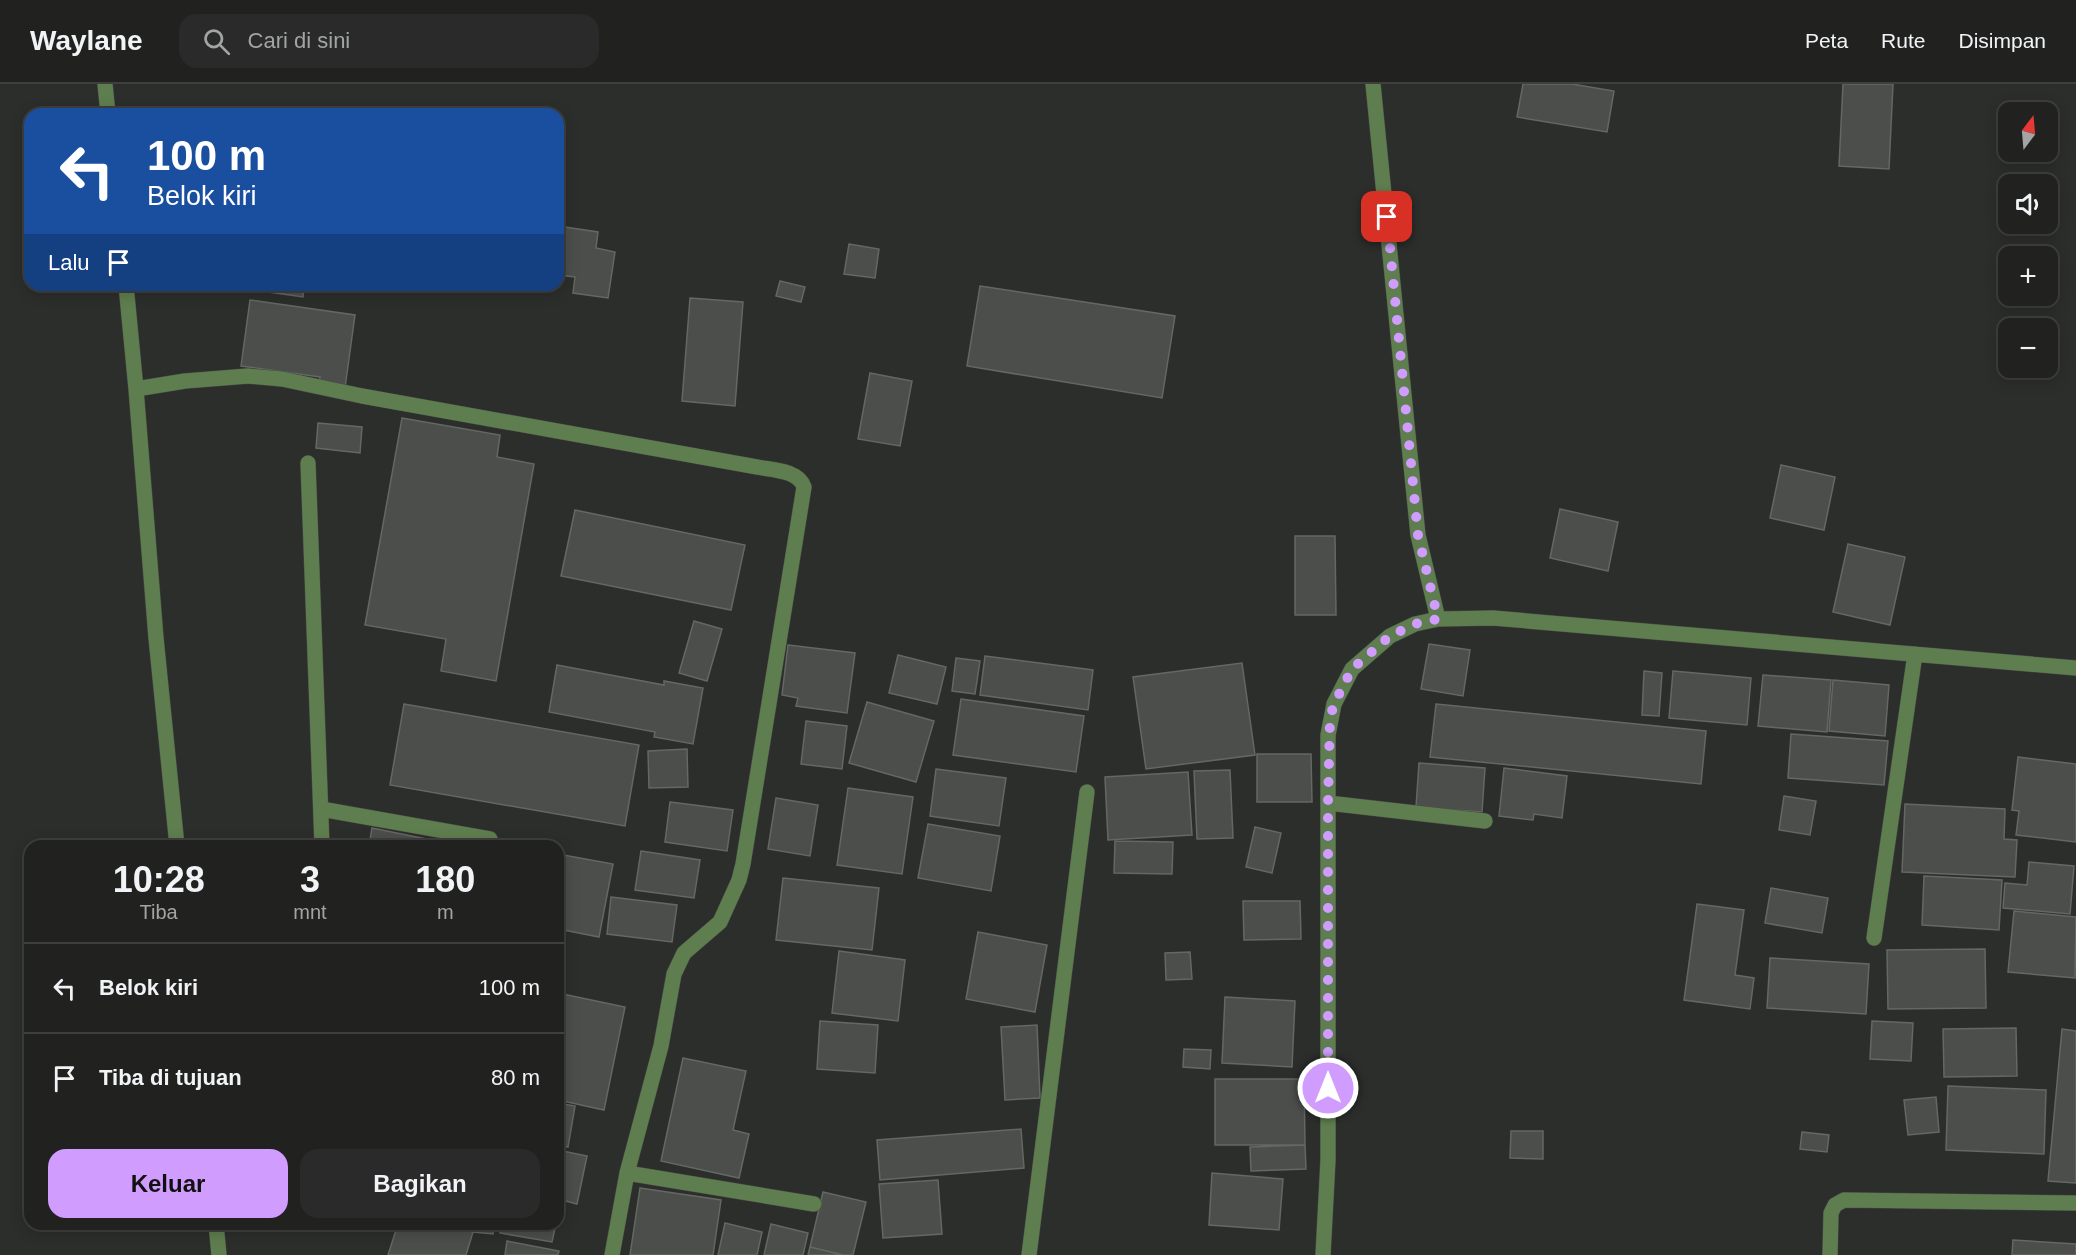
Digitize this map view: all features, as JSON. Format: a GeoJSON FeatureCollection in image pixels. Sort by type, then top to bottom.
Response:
{"type":"FeatureCollection","features":[{"type":"Feature","properties":{"kind":"street"},"geometry":{"type":"LineString","coordinates":[[105,84],[107,108]]}},
{"type":"Feature","properties":{"kind":"street"},"geometry":{"type":"LineString","coordinates":[[1373,84],[1418,535],[1438,619]]}},
{"type":"Feature","properties":{"kind":"street"},"geometry":{"type":"LineString","coordinates":[[127,291],[156,638],[176,840]]}},
{"type":"Feature","properties":{"kind":"street"},"geometry":{"type":"LineString","coordinates":[[136,389],[185,381],[248,376],[282,379],[362,396],[757,467],[791,474],[802,481],[804,487],[743,864],[739,880],[720,922],[684,953],[674,974],[661,1046],[627,1173],[612,1255]]}},
{"type":"Feature","properties":{"kind":"street"},"geometry":{"type":"LineString","coordinates":[[308,463],[322,840]]}},
{"type":"Feature","properties":{"kind":"street"},"geometry":{"type":"LineString","coordinates":[[1323,1255],[1328,1160],[1330,718],[1334,704],[1352,669],[1390,636],[1415,624],[1438,619],[1493,618],[2076,668]]}},
{"type":"Feature","properties":{"kind":"street"},"geometry":{"type":"LineString","coordinates":[[1874,938],[1915,654]]}},
{"type":"Feature","properties":{"kind":"street"},"geometry":{"type":"LineString","coordinates":[[1029,1255],[1087,792]]}},
{"type":"Feature","properties":{"kind":"street"},"geometry":{"type":"LineString","coordinates":[[1328,803],[1485,821]]}},
{"type":"Feature","properties":{"kind":"street"},"geometry":{"type":"LineString","coordinates":[[321,809],[489,839]]}},
{"type":"Feature","properties":{"kind":"street"},"geometry":{"type":"LineString","coordinates":[[627,1173],[813,1204]]}},
{"type":"Feature","properties":{"kind":"street"},"geometry":{"type":"LineString","coordinates":[[1830,1255],[1831,1213],[1835,1205],[1844,1200],[2076,1203]]}},
{"type":"Feature","properties":{"kind":"street"},"geometry":{"type":"LineString","coordinates":[[217,1230],[219,1255]]}},
{"type":"Feature","properties":{"kind":"building"},"geometry":{"type":"Polygon","coordinates":[[[1523,84],[1572,84],[1614,91],[1607,132],[1517,117],[1523,84]]]}},
{"type":"Feature","properties":{"kind":"building"},"geometry":{"type":"Polygon","coordinates":[[[1843,84],[1893,84],[1889,169],[1839,166],[1843,84]]]}},
{"type":"Feature","properties":{"kind":"building"},"geometry":{"type":"Polygon","coordinates":[[[564,227],[598,232],[596,248],[615,252],[608,298],[573,293],[575,277],[564,276],[564,227]]]}},
{"type":"Feature","properties":{"kind":"building"},"geometry":{"type":"Polygon","coordinates":[[[849,244],[879,249],[875,278],[844,274],[849,244]]]}},
{"type":"Feature","properties":{"kind":"building"},"geometry":{"type":"Polygon","coordinates":[[[780,281],[805,287],[801,302],[776,296],[780,281]]]}},
{"type":"Feature","properties":{"kind":"building"},"geometry":{"type":"Polygon","coordinates":[[[980,286],[1175,316],[1162,398],[967,366],[980,286]]]}},
{"type":"Feature","properties":{"kind":"building"},"geometry":{"type":"Polygon","coordinates":[[[262,291],[304,291],[303,297],[262,291]]]}},
{"type":"Feature","properties":{"kind":"building"},"geometry":{"type":"Polygon","coordinates":[[[690,298],[743,302],[735,406],[682,401],[690,298]]]}},
{"type":"Feature","properties":{"kind":"building"},"geometry":{"type":"Polygon","coordinates":[[[250,300],[355,315],[345,388],[319,384],[320,377],[241,366],[250,300]]]}},
{"type":"Feature","properties":{"kind":"building"},"geometry":{"type":"Polygon","coordinates":[[[870,373],[912,381],[900,446],[858,439],[870,373]]]}},
{"type":"Feature","properties":{"kind":"building"},"geometry":{"type":"Polygon","coordinates":[[[402,418],[500,435],[497,457],[534,464],[496,681],[441,671],[446,639],[365,625],[402,418]]]}},
{"type":"Feature","properties":{"kind":"building"},"geometry":{"type":"Polygon","coordinates":[[[318,423],[362,427],[360,453],[316,448],[318,423]]]}},
{"type":"Feature","properties":{"kind":"building"},"geometry":{"type":"Polygon","coordinates":[[[1781,465],[1835,477],[1824,530],[1770,518],[1781,465]]]}},
{"type":"Feature","properties":{"kind":"building"},"geometry":{"type":"Polygon","coordinates":[[[1560,509],[1618,522],[1608,571],[1550,558],[1560,509]]]}},
{"type":"Feature","properties":{"kind":"building"},"geometry":{"type":"Polygon","coordinates":[[[575,510],[745,545],[731,610],[561,576],[575,510]]]}},
{"type":"Feature","properties":{"kind":"building"},"geometry":{"type":"Polygon","coordinates":[[[1295,536],[1335,536],[1336,615],[1295,615],[1295,536]]]}},
{"type":"Feature","properties":{"kind":"building"},"geometry":{"type":"Polygon","coordinates":[[[1848,544],[1905,557],[1890,625],[1833,612],[1848,544]]]}},
{"type":"Feature","properties":{"kind":"building"},"geometry":{"type":"Polygon","coordinates":[[[694,621],[722,629],[707,681],[679,673],[694,621]]]}},
{"type":"Feature","properties":{"kind":"building"},"geometry":{"type":"Polygon","coordinates":[[[1429,644],[1470,650],[1463,696],[1421,689],[1429,644]]]}},
{"type":"Feature","properties":{"kind":"building"},"geometry":{"type":"Polygon","coordinates":[[[788,645],[855,653],[847,713],[796,706],[798,698],[782,695],[788,645]]]}},
{"type":"Feature","properties":{"kind":"building"},"geometry":{"type":"Polygon","coordinates":[[[898,655],[946,667],[937,704],[889,693],[898,655]]]}},
{"type":"Feature","properties":{"kind":"building"},"geometry":{"type":"Polygon","coordinates":[[[985,656],[1093,670],[1088,710],[980,695],[985,656]]]}},
{"type":"Feature","properties":{"kind":"building"},"geometry":{"type":"Polygon","coordinates":[[[956,658],[980,661],[975,694],[952,691],[956,658]]]}},
{"type":"Feature","properties":{"kind":"building"},"geometry":{"type":"Polygon","coordinates":[[[1242,663],[1255,755],[1146,769],[1133,677],[1242,663]]]}},
{"type":"Feature","properties":{"kind":"building"},"geometry":{"type":"Polygon","coordinates":[[[557,665],[664,685],[664,681],[703,688],[693,744],[654,737],[655,732],[549,712],[557,665]]]}},
{"type":"Feature","properties":{"kind":"building"},"geometry":{"type":"Polygon","coordinates":[[[1644,671],[1662,673],[1659,716],[1642,715],[1644,671]]]}},
{"type":"Feature","properties":{"kind":"building"},"geometry":{"type":"Polygon","coordinates":[[[1673,671],[1751,678],[1747,725],[1669,718],[1673,671]]]}},
{"type":"Feature","properties":{"kind":"building"},"geometry":{"type":"Polygon","coordinates":[[[1763,675],[1831,680],[1827,732],[1758,726],[1763,675]]]}},
{"type":"Feature","properties":{"kind":"building"},"geometry":{"type":"Polygon","coordinates":[[[1833,680],[1889,685],[1885,736],[1829,731],[1833,680]]]}},
{"type":"Feature","properties":{"kind":"building"},"geometry":{"type":"Polygon","coordinates":[[[961,699],[1084,716],[1076,772],[953,755],[961,699]]]}},
{"type":"Feature","properties":{"kind":"building"},"geometry":{"type":"Polygon","coordinates":[[[867,702],[934,721],[916,782],[849,763],[867,702]]]}},
{"type":"Feature","properties":{"kind":"building"},"geometry":{"type":"Polygon","coordinates":[[[404,704],[639,745],[625,826],[390,785],[404,704]]]}},
{"type":"Feature","properties":{"kind":"building"},"geometry":{"type":"Polygon","coordinates":[[[1436,704],[1706,731],[1701,784],[1430,757],[1436,704]]]}},
{"type":"Feature","properties":{"kind":"building"},"geometry":{"type":"Polygon","coordinates":[[[806,721],[847,726],[842,769],[801,764],[806,721]]]}},
{"type":"Feature","properties":{"kind":"building"},"geometry":{"type":"Polygon","coordinates":[[[1791,734],[1888,741],[1884,785],[1788,778],[1791,734]]]}},
{"type":"Feature","properties":{"kind":"building"},"geometry":{"type":"Polygon","coordinates":[[[687,749],[688,787],[649,788],[648,751],[687,749]]]}},
{"type":"Feature","properties":{"kind":"building"},"geometry":{"type":"Polygon","coordinates":[[[1257,754],[1311,754],[1312,802],[1257,802],[1257,754]]]}},
{"type":"Feature","properties":{"kind":"building"},"geometry":{"type":"Polygon","coordinates":[[[2018,757],[2076,764],[2076,842],[2016,835],[2019,811],[2012,810],[2018,757]]]}},
{"type":"Feature","properties":{"kind":"building"},"geometry":{"type":"Polygon","coordinates":[[[1419,763],[1485,768],[1482,812],[1416,807],[1419,763]]]}},
{"type":"Feature","properties":{"kind":"building"},"geometry":{"type":"Polygon","coordinates":[[[1504,768],[1567,776],[1562,818],[1534,814],[1533,820],[1499,816],[1504,768]]]}},
{"type":"Feature","properties":{"kind":"building"},"geometry":{"type":"Polygon","coordinates":[[[936,769],[1006,778],[999,826],[930,816],[936,769]]]}},
{"type":"Feature","properties":{"kind":"building"},"geometry":{"type":"Polygon","coordinates":[[[1230,770],[1233,838],[1197,839],[1194,771],[1230,770]]]}},
{"type":"Feature","properties":{"kind":"building"},"geometry":{"type":"Polygon","coordinates":[[[1188,772],[1192,835],[1108,840],[1105,777],[1188,772]]]}},
{"type":"Feature","properties":{"kind":"building"},"geometry":{"type":"Polygon","coordinates":[[[848,788],[913,797],[902,874],[837,865],[848,788]]]}},
{"type":"Feature","properties":{"kind":"building"},"geometry":{"type":"Polygon","coordinates":[[[1784,796],[1816,801],[1810,835],[1779,830],[1784,796]]]}},
{"type":"Feature","properties":{"kind":"building"},"geometry":{"type":"Polygon","coordinates":[[[776,798],[818,805],[810,856],[768,849],[776,798]]]}},
{"type":"Feature","properties":{"kind":"building"},"geometry":{"type":"Polygon","coordinates":[[[670,802],[733,810],[727,851],[665,842],[670,802]]]}},
{"type":"Feature","properties":{"kind":"building"},"geometry":{"type":"Polygon","coordinates":[[[1905,804],[2005,809],[2004,839],[2017,840],[2015,877],[1902,872],[1905,804]]]}},
{"type":"Feature","properties":{"kind":"building"},"geometry":{"type":"Polygon","coordinates":[[[928,824],[1000,836],[991,891],[918,878],[928,824]]]}},
{"type":"Feature","properties":{"kind":"building"},"geometry":{"type":"Polygon","coordinates":[[[1255,827],[1281,833],[1272,873],[1246,867],[1255,827]]]}},
{"type":"Feature","properties":{"kind":"building"},"geometry":{"type":"Polygon","coordinates":[[[372,828],[431,840],[370,840],[372,828]]]}},
{"type":"Feature","properties":{"kind":"building"},"geometry":{"type":"Polygon","coordinates":[[[1115,841],[1173,842],[1172,874],[1114,873],[1115,841]]]}},
{"type":"Feature","properties":{"kind":"building"},"geometry":{"type":"Polygon","coordinates":[[[641,851],[700,860],[694,898],[635,890],[641,851]]]}},
{"type":"Feature","properties":{"kind":"building"},"geometry":{"type":"Polygon","coordinates":[[[564,855],[613,864],[599,937],[564,930],[564,855]]]}},
{"type":"Feature","properties":{"kind":"building"},"geometry":{"type":"Polygon","coordinates":[[[2029,862],[2074,866],[2070,914],[2003,908],[2005,883],[2027,885],[2029,862]]]}},
{"type":"Feature","properties":{"kind":"building"},"geometry":{"type":"Polygon","coordinates":[[[1924,876],[2002,880],[1999,930],[1922,925],[1924,876]]]}},
{"type":"Feature","properties":{"kind":"building"},"geometry":{"type":"Polygon","coordinates":[[[783,878],[879,888],[872,950],[776,940],[783,878]]]}},
{"type":"Feature","properties":{"kind":"building"},"geometry":{"type":"Polygon","coordinates":[[[1771,888],[1828,898],[1822,933],[1765,923],[1771,888]]]}},
{"type":"Feature","properties":{"kind":"building"},"geometry":{"type":"Polygon","coordinates":[[[611,897],[677,905],[672,942],[607,934],[611,897]]]}},
{"type":"Feature","properties":{"kind":"building"},"geometry":{"type":"Polygon","coordinates":[[[1243,901],[1300,901],[1301,939],[1244,940],[1243,901]]]}},
{"type":"Feature","properties":{"kind":"building"},"geometry":{"type":"Polygon","coordinates":[[[1697,904],[1744,910],[1735,975],[1754,978],[1750,1009],[1684,1000],[1697,904]]]}},
{"type":"Feature","properties":{"kind":"building"},"geometry":{"type":"Polygon","coordinates":[[[2014,911],[2076,917],[2075,978],[2008,972],[2014,911]]]}},
{"type":"Feature","properties":{"kind":"building"},"geometry":{"type":"Polygon","coordinates":[[[978,932],[1047,945],[1035,1012],[966,999],[978,932]]]}},
{"type":"Feature","properties":{"kind":"building"},"geometry":{"type":"Polygon","coordinates":[[[1985,949],[1986,1008],[1888,1009],[1887,950],[1985,949]]]}},
{"type":"Feature","properties":{"kind":"building"},"geometry":{"type":"Polygon","coordinates":[[[839,951],[905,960],[898,1021],[832,1013],[839,951]]]}},
{"type":"Feature","properties":{"kind":"building"},"geometry":{"type":"Polygon","coordinates":[[[1190,952],[1192,979],[1166,980],[1165,953],[1190,952]]]}},
{"type":"Feature","properties":{"kind":"building"},"geometry":{"type":"Polygon","coordinates":[[[1770,958],[1869,964],[1866,1014],[1767,1008],[1770,958]]]}},
{"type":"Feature","properties":{"kind":"building"},"geometry":{"type":"Polygon","coordinates":[[[564,994],[625,1007],[604,1110],[564,1101],[564,994]]]}},
{"type":"Feature","properties":{"kind":"building"},"geometry":{"type":"Polygon","coordinates":[[[1225,997],[1295,1001],[1292,1067],[1222,1063],[1225,997]]]}},
{"type":"Feature","properties":{"kind":"building"},"geometry":{"type":"Polygon","coordinates":[[[820,1021],[878,1025],[875,1073],[817,1069],[820,1021]]]}},
{"type":"Feature","properties":{"kind":"building"},"geometry":{"type":"Polygon","coordinates":[[[1872,1021],[1913,1023],[1911,1061],[1870,1059],[1872,1021]]]}},
{"type":"Feature","properties":{"kind":"building"},"geometry":{"type":"Polygon","coordinates":[[[1037,1025],[1040,1098],[1005,1100],[1001,1027],[1037,1025]]]}},
{"type":"Feature","properties":{"kind":"building"},"geometry":{"type":"Polygon","coordinates":[[[2016,1028],[2017,1076],[1944,1077],[1943,1029],[2016,1028]]]}},
{"type":"Feature","properties":{"kind":"building"},"geometry":{"type":"Polygon","coordinates":[[[2062,1029],[2076,1031],[2076,1183],[2048,1181],[2062,1029]]]}},
{"type":"Feature","properties":{"kind":"building"},"geometry":{"type":"Polygon","coordinates":[[[1184,1049],[1211,1050],[1210,1069],[1183,1067],[1184,1049]]]}},
{"type":"Feature","properties":{"kind":"building"},"geometry":{"type":"Polygon","coordinates":[[[683,1058],[746,1071],[733,1130],[749,1134],[739,1178],[661,1161],[683,1058]]]}},
{"type":"Feature","properties":{"kind":"building"},"geometry":{"type":"Polygon","coordinates":[[[1215,1079],[1304,1079],[1305,1145],[1215,1145],[1215,1079]]]}},
{"type":"Feature","properties":{"kind":"building"},"geometry":{"type":"Polygon","coordinates":[[[1948,1086],[2046,1090],[2044,1154],[1946,1150],[1948,1086]]]}},
{"type":"Feature","properties":{"kind":"building"},"geometry":{"type":"Polygon","coordinates":[[[1936,1097],[1939,1132],[1908,1135],[1904,1100],[1936,1097]]]}},
{"type":"Feature","properties":{"kind":"building"},"geometry":{"type":"Polygon","coordinates":[[[564,1104],[575,1106],[568,1147],[564,1146],[564,1104]]]}},
{"type":"Feature","properties":{"kind":"building"},"geometry":{"type":"Polygon","coordinates":[[[1021,1129],[1024,1168],[880,1180],[877,1140],[1021,1129]]]}},
{"type":"Feature","properties":{"kind":"building"},"geometry":{"type":"Polygon","coordinates":[[[1511,1131],[1543,1131],[1543,1159],[1510,1158],[1511,1131]]]}},
{"type":"Feature","properties":{"kind":"building"},"geometry":{"type":"Polygon","coordinates":[[[1802,1132],[1829,1135],[1827,1152],[1800,1149],[1802,1132]]]}},
{"type":"Feature","properties":{"kind":"building"},"geometry":{"type":"Polygon","coordinates":[[[1305,1145],[1306,1169],[1251,1171],[1250,1147],[1305,1145]]]}},
{"type":"Feature","properties":{"kind":"building"},"geometry":{"type":"Polygon","coordinates":[[[564,1151],[587,1156],[577,1204],[564,1201],[564,1151]]]}},
{"type":"Feature","properties":{"kind":"building"},"geometry":{"type":"Polygon","coordinates":[[[1212,1173],[1283,1179],[1279,1230],[1209,1225],[1212,1173]]]}},
{"type":"Feature","properties":{"kind":"building"},"geometry":{"type":"Polygon","coordinates":[[[938,1180],[942,1234],[883,1238],[879,1184],[938,1180]]]}},
{"type":"Feature","properties":{"kind":"building"},"geometry":{"type":"Polygon","coordinates":[[[640,1188],[721,1200],[713,1255],[630,1255],[640,1188]]]}},
{"type":"Feature","properties":{"kind":"building"},"geometry":{"type":"Polygon","coordinates":[[[823,1192],[866,1202],[853,1255],[843,1255],[810,1247],[823,1192]]]}},
{"type":"Feature","properties":{"kind":"building"},"geometry":{"type":"Polygon","coordinates":[[[725,1223],[762,1232],[757,1255],[718,1255],[725,1223]]]}},
{"type":"Feature","properties":{"kind":"building"},"geometry":{"type":"Polygon","coordinates":[[[771,1224],[808,1233],[803,1255],[764,1255],[771,1224]]]}},
{"type":"Feature","properties":{"kind":"building"},"geometry":{"type":"Polygon","coordinates":[[[396,1230],[466,1230],[473,1232],[466,1255],[388,1255],[396,1230]]]}},
{"type":"Feature","properties":{"kind":"building"},"geometry":{"type":"Polygon","coordinates":[[[473,1230],[493,1230],[493,1234],[473,1232],[473,1230]]]}},
{"type":"Feature","properties":{"kind":"building"},"geometry":{"type":"Polygon","coordinates":[[[500,1230],[555,1230],[552,1242],[500,1233],[500,1230]]]}},
{"type":"Feature","properties":{"kind":"building"},"geometry":{"type":"Polygon","coordinates":[[[2013,1240],[2076,1244],[2076,1255],[2012,1255],[2013,1240]]]}},
{"type":"Feature","properties":{"kind":"building"},"geometry":{"type":"Polygon","coordinates":[[[507,1241],[559,1251],[558,1255],[505,1255],[507,1241]]]}},
{"type":"Feature","properties":{"kind":"building"},"geometry":{"type":"Polygon","coordinates":[[[810,1247],[843,1255],[808,1255],[810,1247]]]}},
{"type":"Feature","properties":{"kind":"route"},"geometry":{"type":"LineString","coordinates":[[1328,1088],[1328,735],[1330,718],[1334,704],[1352,669],[1390,636],[1415,624],[1438,619],[1418,535],[1387,217]]}}]}
